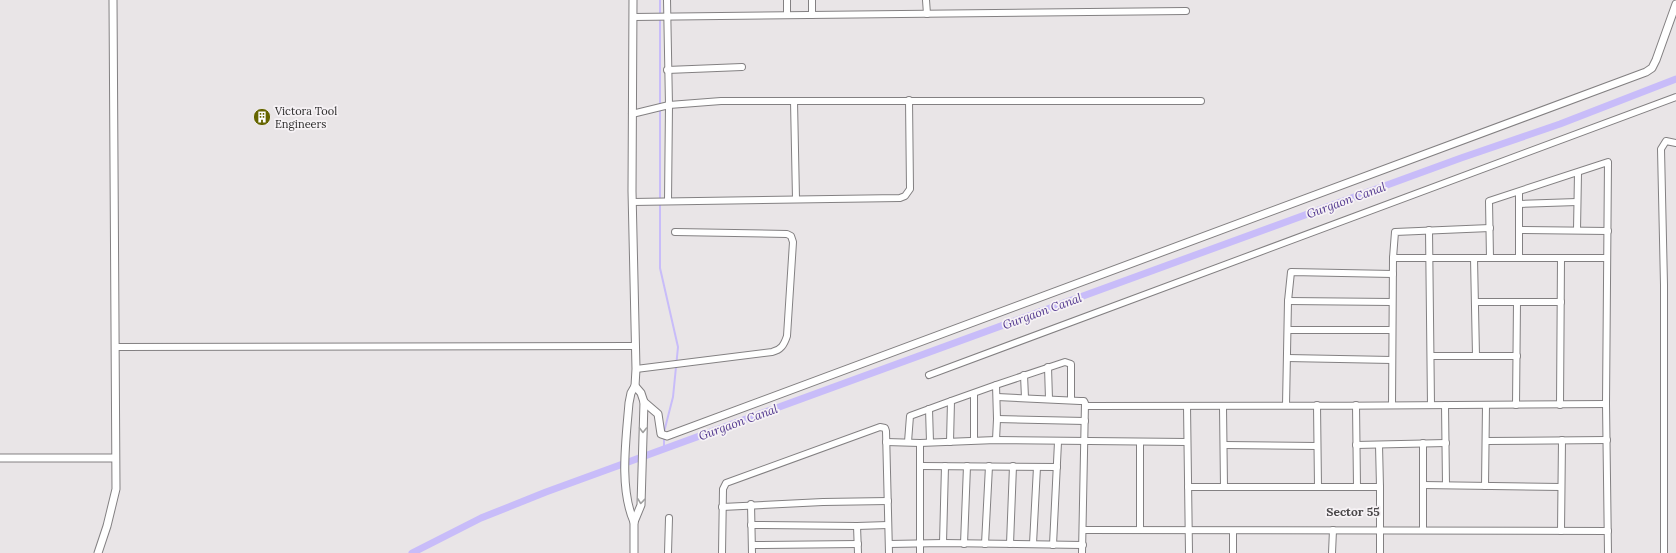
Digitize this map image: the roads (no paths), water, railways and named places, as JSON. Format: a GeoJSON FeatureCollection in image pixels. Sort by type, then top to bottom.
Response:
{"type":"FeatureCollection","features":[{"type":"Feature","properties":{"kind":"street"},"geometry":{"type":"LineString","coordinates":[[98,553],[116,489],[113,0]]}},
{"type":"Feature","properties":{"kind":"street"},"geometry":{"type":"LineString","coordinates":[[633,0],[632,202],[634,346],[636,369],[635,386],[629,397],[626,478],[628,505],[634,522],[634,553]]}},
{"type":"Feature","properties":{"kind":"street"},"geometry":{"type":"LineString","coordinates":[[665,201],[667,70],[662,17],[667,0]]}},
{"type":"Feature","properties":{"kind":"street"},"geometry":{"type":"LineString","coordinates":[[786,15],[787,0]]}},
{"type":"Feature","properties":{"kind":"street"},"geometry":{"type":"LineString","coordinates":[[812,0],[812,15]]}},
{"type":"Feature","properties":{"kind":"street"},"geometry":{"type":"LineString","coordinates":[[926,0],[927,14]]}},
{"type":"Feature","properties":{"kind":"street"},"geometry":{"type":"LineString","coordinates":[[644,402],[658,414],[660,432],[664,436],[1646,72],[1652,68],[1656,60],[1676,4]]}},
{"type":"Feature","properties":{"kind":"street"},"geometry":{"type":"LineString","coordinates":[[633,17],[1186,11]]}},
{"type":"Feature","properties":{"kind":"street"},"geometry":{"type":"LineString","coordinates":[[667,70],[742,67]]}},
{"type":"Feature","properties":{"kind":"street"},"geometry":{"type":"LineString","coordinates":[[929,375],[1676,97]]}},
{"type":"Feature","properties":{"kind":"street"},"geometry":{"type":"LineString","coordinates":[[632,202],[900,198],[905,196],[910,189],[909,100]]}},
{"type":"Feature","properties":{"kind":"street"},"geometry":{"type":"LineString","coordinates":[[632,114],[666,106],[711,102],[1201,100]]}},
{"type":"Feature","properties":{"kind":"street"},"geometry":{"type":"LineString","coordinates":[[794,101],[796,199]]}},
{"type":"Feature","properties":{"kind":"street"},"geometry":{"type":"LineString","coordinates":[[1664,553],[1664,285],[1662,149],[1666,141],[1676,143]]}},
{"type":"Feature","properties":{"kind":"street"},"geometry":{"type":"LineString","coordinates":[[1490,258],[1489,201],[1608,162],[1606,404],[1608,553]]}},
{"type":"Feature","properties":{"kind":"street"},"geometry":{"type":"LineString","coordinates":[[1577,230],[1578,173]]}},
{"type":"Feature","properties":{"kind":"street"},"geometry":{"type":"LineString","coordinates":[[1519,192],[1519,258]]}},
{"type":"Feature","properties":{"kind":"street"},"geometry":{"type":"LineString","coordinates":[[1520,204],[1577,202]]}},
{"type":"Feature","properties":{"kind":"street"},"geometry":{"type":"LineString","coordinates":[[1392,405],[1392,302],[1395,232],[1490,228]]}},
{"type":"Feature","properties":{"kind":"street"},"geometry":{"type":"LineString","coordinates":[[1429,230],[1432,405]]}},
{"type":"Feature","properties":{"kind":"street"},"geometry":{"type":"LineString","coordinates":[[1520,230],[1608,231]]}},
{"type":"Feature","properties":{"kind":"street"},"geometry":{"type":"LineString","coordinates":[[636,369],[772,352],[781,348],[785,343],[787,336],[793,242],[791,236],[786,234],[675,232]]}},
{"type":"Feature","properties":{"kind":"street"},"geometry":{"type":"LineString","coordinates":[[1393,258],[1607,258]]}},
{"type":"Feature","properties":{"kind":"street"},"geometry":{"type":"LineString","coordinates":[[1474,258],[1476,356]]}},
{"type":"Feature","properties":{"kind":"street"},"geometry":{"type":"LineString","coordinates":[[1560,405],[1561,258]]}},
{"type":"Feature","properties":{"kind":"street"},"geometry":{"type":"LineString","coordinates":[[1286,405],[1288,301],[1291,272],[1393,274]]}},
{"type":"Feature","properties":{"kind":"street"},"geometry":{"type":"LineString","coordinates":[[1288,301],[1392,302]]}},
{"type":"Feature","properties":{"kind":"street"},"geometry":{"type":"LineString","coordinates":[[1475,302],[1561,302]]}},
{"type":"Feature","properties":{"kind":"street"},"geometry":{"type":"LineString","coordinates":[[1516,405],[1517,302]]}},
{"type":"Feature","properties":{"kind":"street"},"geometry":{"type":"LineString","coordinates":[[1288,330],[1392,330]]}},
{"type":"Feature","properties":{"kind":"street"},"geometry":{"type":"LineString","coordinates":[[115,347],[634,346]]}},
{"type":"Feature","properties":{"kind":"street"},"geometry":{"type":"LineString","coordinates":[[1431,356],[1517,356]]}},
{"type":"Feature","properties":{"kind":"street"},"geometry":{"type":"LineString","coordinates":[[1287,358],[1392,360]]}},
{"type":"Feature","properties":{"kind":"street"},"geometry":{"type":"LineString","coordinates":[[908,442],[909,418],[913,415],[1024,375],[1065,362],[1070,363],[1071,400]]}},
{"type":"Feature","properties":{"kind":"street"},"geometry":{"type":"LineString","coordinates":[[1048,367],[1049,399]]}},
{"type":"Feature","properties":{"kind":"street"},"geometry":{"type":"LineString","coordinates":[[1024,375],[1025,398]]}},
{"type":"Feature","properties":{"kind":"street"},"geometry":{"type":"LineString","coordinates":[[996,385],[996,440]]}},
{"type":"Feature","properties":{"kind":"street"},"geometry":{"type":"LineString","coordinates":[[634,522],[641,504],[644,402],[641,393],[635,386]]}},
{"type":"Feature","properties":{"kind":"street"},"geometry":{"type":"LineString","coordinates":[[974,394],[974,440]]}},
{"type":"Feature","properties":{"kind":"street"},"geometry":{"type":"LineString","coordinates":[[997,396],[1084,401],[1086,406],[1082,553]]}},
{"type":"Feature","properties":{"kind":"street"},"geometry":{"type":"LineString","coordinates":[[950,442],[951,401]]}},
{"type":"Feature","properties":{"kind":"street"},"geometry":{"type":"LineString","coordinates":[[1086,406],[1223,407],[1286,405],[1606,404]]}},
{"type":"Feature","properties":{"kind":"street"},"geometry":{"type":"LineString","coordinates":[[1317,405],[1318,487]]}},
{"type":"Feature","properties":{"kind":"street"},"geometry":{"type":"LineString","coordinates":[[1356,405],[1357,487]]}},
{"type":"Feature","properties":{"kind":"street"},"geometry":{"type":"LineString","coordinates":[[1445,405],[1446,485]]}},
{"type":"Feature","properties":{"kind":"street"},"geometry":{"type":"LineString","coordinates":[[1485,486],[1486,405]]}},
{"type":"Feature","properties":{"kind":"street"},"geometry":{"type":"LineString","coordinates":[[1187,406],[1189,553]]}},
{"type":"Feature","properties":{"kind":"street"},"geometry":{"type":"LineString","coordinates":[[1223,407],[1224,488]]}},
{"type":"Feature","properties":{"kind":"street"},"geometry":{"type":"LineString","coordinates":[[929,409],[930,442]]}},
{"type":"Feature","properties":{"kind":"street"},"geometry":{"type":"LineString","coordinates":[[997,419],[1085,421]]}},
{"type":"Feature","properties":{"kind":"street"},"geometry":{"type":"LineString","coordinates":[[722,553],[723,486],[730,480],[800,457],[877,427],[885,428],[888,501],[888,553]]}},
{"type":"Feature","properties":{"kind":"street"},"geometry":{"type":"LineString","coordinates":[[886,442],[920,443],[996,440],[1058,442],[1187,442]]}},
{"type":"Feature","properties":{"kind":"street"},"geometry":{"type":"LineString","coordinates":[[1561,531],[1562,440]]}},
{"type":"Feature","properties":{"kind":"street"},"geometry":{"type":"LineString","coordinates":[[1486,441],[1607,440]]}},
{"type":"Feature","properties":{"kind":"street"},"geometry":{"type":"LineString","coordinates":[[1053,545],[1058,442]]}},
{"type":"Feature","properties":{"kind":"street"},"geometry":{"type":"LineString","coordinates":[[1140,442],[1140,530]]}},
{"type":"Feature","properties":{"kind":"street"},"geometry":{"type":"LineString","coordinates":[[920,443],[920,553]]}},
{"type":"Feature","properties":{"kind":"street"},"geometry":{"type":"LineString","coordinates":[[1356,445],[1446,443]]}},
{"type":"Feature","properties":{"kind":"street"},"geometry":{"type":"LineString","coordinates":[[1423,444],[1423,530]]}},
{"type":"Feature","properties":{"kind":"street"},"geometry":{"type":"LineString","coordinates":[[1224,445],[1317,446]]}},
{"type":"Feature","properties":{"kind":"street"},"geometry":{"type":"LineString","coordinates":[[1379,445],[1380,553]]}},
{"type":"Feature","properties":{"kind":"street"},"geometry":{"type":"LineString","coordinates":[[0,458],[115,458]]}},
{"type":"Feature","properties":{"kind":"street"},"geometry":{"type":"LineString","coordinates":[[921,466],[1057,467]]}},
{"type":"Feature","properties":{"kind":"street"},"geometry":{"type":"LineString","coordinates":[[943,543],[945,466]]}},
{"type":"Feature","properties":{"kind":"street"},"geometry":{"type":"LineString","coordinates":[[964,544],[967,466]]}},
{"type":"Feature","properties":{"kind":"street"},"geometry":{"type":"LineString","coordinates":[[985,544],[989,466]]}},
{"type":"Feature","properties":{"kind":"street"},"geometry":{"type":"LineString","coordinates":[[1010,544],[1014,466]]}},
{"type":"Feature","properties":{"kind":"street"},"geometry":{"type":"LineString","coordinates":[[1033,544],[1037,467]]}},
{"type":"Feature","properties":{"kind":"street"},"geometry":{"type":"LineString","coordinates":[[1423,485],[1561,487]]}},
{"type":"Feature","properties":{"kind":"street"},"geometry":{"type":"LineString","coordinates":[[1188,487],[1380,487]]}},
{"type":"Feature","properties":{"kind":"street"},"geometry":{"type":"LineString","coordinates":[[722,507],[751,504],[888,501]]}},
{"type":"Feature","properties":{"kind":"street"},"geometry":{"type":"LineString","coordinates":[[751,504],[752,553]]}},
{"type":"Feature","properties":{"kind":"street"},"geometry":{"type":"LineString","coordinates":[[668,553],[669,518]]}},
{"type":"Feature","properties":{"kind":"street"},"geometry":{"type":"LineString","coordinates":[[751,525],[888,525]]}},
{"type":"Feature","properties":{"kind":"street"},"geometry":{"type":"LineString","coordinates":[[857,526],[858,553]]}},
{"type":"Feature","properties":{"kind":"street"},"geometry":{"type":"LineString","coordinates":[[1083,530],[1608,531]]}},
{"type":"Feature","properties":{"kind":"street"},"geometry":{"type":"LineString","coordinates":[[1332,553],[1333,530]]}},
{"type":"Feature","properties":{"kind":"street"},"geometry":{"type":"LineString","coordinates":[[1232,553],[1233,531]]}},
{"type":"Feature","properties":{"kind":"street"},"geometry":{"type":"LineString","coordinates":[[889,544],[943,543],[1083,545]]}},
{"type":"Feature","properties":{"kind":"street"},"geometry":{"type":"LineString","coordinates":[[752,545],[858,544]]}},
{"type":"Feature","properties":{"kind":"waterway"},"geometry":{"type":"LineString","coordinates":[[660,0],[660,268],[678,347],[673,397],[664,432]]}},
{"type":"Feature","properties":{"kind":"waterway","name":"Gurgaon Canal"},"geometry":{"type":"LineString","coordinates":[[412,553],[481,518],[546,492],[1461,158],[1560,124],[1676,79]]}},
{"type":"Feature","properties":{"kind":"waterway"},"geometry":{"type":"LineString","coordinates":[[664,437],[664,449]]}},
{"type":"Feature","properties":{"kind":"place","name":"Victora Tool Engineers"},"geometry":{"type":"Point","coordinates":[262,117]}},
{"type":"Feature","properties":{"kind":"district","name":"Sector 55"},"geometry":{"type":"Point","coordinates":[1353,511]}}]}
